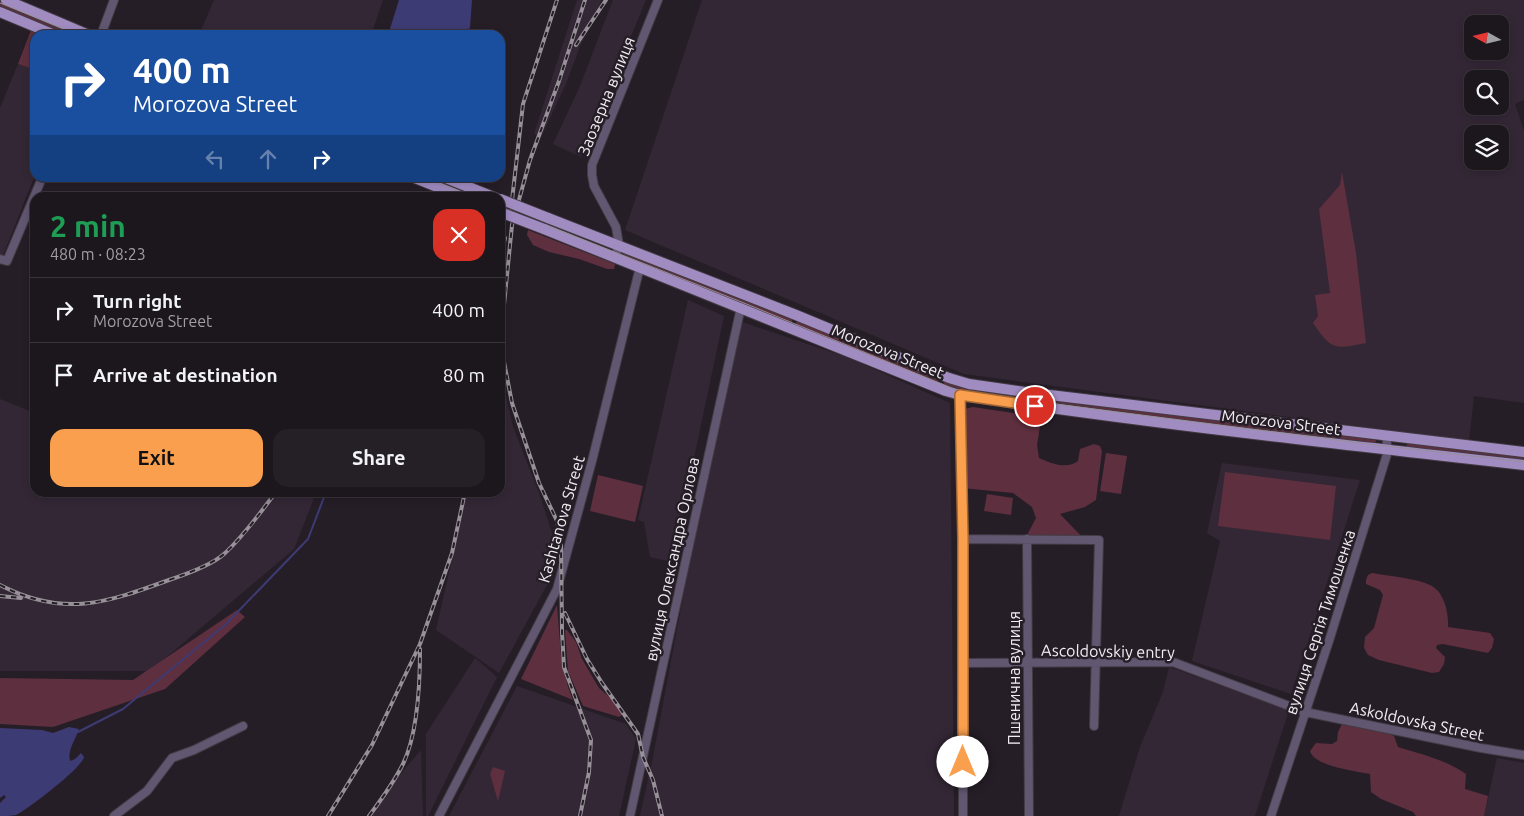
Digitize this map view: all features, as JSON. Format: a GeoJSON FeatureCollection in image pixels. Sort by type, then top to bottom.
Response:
{"type":"FeatureCollection","features":[{"type":"Feature","properties":{"kind":"main road"},"geometry":{"type":"LineString","coordinates":[[6,0],[77,30]]}},
{"type":"Feature","properties":{"kind":"main road"},"geometry":{"type":"LineString","coordinates":[[0,12],[44,30]]}},
{"type":"Feature","properties":{"kind":"main road"},"geometry":{"type":"LineString","coordinates":[[426,182],[451,192]]}},
{"type":"Feature","properties":{"kind":"main road"},"geometry":{"type":"LineString","coordinates":[[456,182],[481,192]]}},
{"type":"Feature","properties":{"kind":"main road","name":"Morozova Street"},"geometry":{"type":"LineString","coordinates":[[505,201],[796,315],[942,375],[969,384],[1524,452]]}},
{"type":"Feature","properties":{"kind":"main road","name":"Morozova Street"},"geometry":{"type":"LineString","coordinates":[[505,214],[960,395],[1388,451],[1524,465]]}},
{"type":"Feature","properties":{"kind":"main road"},"geometry":{"type":"LineString","coordinates":[[791,328],[796,315]]}},
{"type":"Feature","properties":{"kind":"main road"},"geometry":{"type":"LineString","coordinates":[[937,387],[942,375]]}},
{"type":"Feature","properties":{"kind":"street"},"geometry":{"type":"LineString","coordinates":[[103,30],[114,0]]}},
{"type":"Feature","properties":{"kind":"street","name":"Заозерна вулиця"},"geometry":{"type":"LineString","coordinates":[[619,245],[613,219],[594,186],[592,170],[596,154],[658,0]]}},
{"type":"Feature","properties":{"kind":"street"},"geometry":{"type":"LineString","coordinates":[[3,260],[30,203]]}},
{"type":"Feature","properties":{"kind":"street"},"geometry":{"type":"LineString","coordinates":[[615,257],[619,245]]}},
{"type":"Feature","properties":{"kind":"street","name":"Kashtanova Street"},"geometry":{"type":"LineString","coordinates":[[439,816],[557,589],[592,461],[640,267]]}},
{"type":"Feature","properties":{"kind":"street","name":"вулиця Олександра Орлова"},"geometry":{"type":"LineString","coordinates":[[630,816],[740,308]]}},
{"type":"Feature","properties":{"kind":"street"},"geometry":{"type":"LineString","coordinates":[[960,395],[963,539],[963,816]]}},
{"type":"Feature","properties":{"kind":"street","name":"вулиця Сергія Тимошенка"},"geometry":{"type":"LineString","coordinates":[[1271,816],[1388,451],[1386,436]]}},
{"type":"Feature","properties":{"kind":"street"},"geometry":{"type":"LineString","coordinates":[[963,539],[1098,540],[1097,663],[1094,726]]}},
{"type":"Feature","properties":{"kind":"street","name":"Пшенична вулиця"},"geometry":{"type":"LineString","coordinates":[[1027,539],[1029,816]]}},
{"type":"Feature","properties":{"kind":"street","name":"Ascoldovskiy entry"},"geometry":{"type":"LineString","coordinates":[[962,663],[1173,662],[1305,712]]}},
{"type":"Feature","properties":{"kind":"street","name":"Askoldovska Street"},"geometry":{"type":"LineString","coordinates":[[1305,712],[1524,755]]}},
{"type":"Feature","properties":{"kind":"street"},"geometry":{"type":"LineString","coordinates":[[114,816],[146,791],[172,758],[194,750],[243,726]]}},
{"type":"Feature","properties":{"kind":"shaded area"},"geometry":{"type":"Polygon","coordinates":[[[1,0],[73,30],[48,30],[0,10],[1,0]]]}},
{"type":"Feature","properties":{"kind":"shaded area"},"geometry":{"type":"Polygon","coordinates":[[[214,0],[383,0],[373,30],[201,30],[214,0]]]}},
{"type":"Feature","properties":{"kind":"shaded area"},"geometry":{"type":"Polygon","coordinates":[[[399,0],[472,0],[468,30],[390,30],[399,0]]]}},
{"type":"Feature","properties":{"kind":"shaded area"},"geometry":{"type":"Polygon","coordinates":[[[577,0],[601,0],[597,13],[580,46],[566,84],[541,137],[534,134],[577,0]]]}},
{"type":"Feature","properties":{"kind":"shaded area"},"geometry":{"type":"Polygon","coordinates":[[[613,0],[646,0],[581,157],[553,144],[580,86],[613,0]]]}},
{"type":"Feature","properties":{"kind":"shaded area"},"geometry":{"type":"Polygon","coordinates":[[[702,0],[1524,0],[1524,100],[1515,104],[1524,131],[1524,403],[1474,396],[1469,441],[964,374],[625,230],[702,0]]]}},
{"type":"Feature","properties":{"kind":"shaded area"},"geometry":{"type":"Polygon","coordinates":[[[30,33],[30,68],[18,64],[30,33]]]}},
{"type":"Feature","properties":{"kind":"shaded area"},"geometry":{"type":"Polygon","coordinates":[[[18,64],[30,68],[30,182],[32,182],[3,255],[0,254],[0,108],[18,64]]]}},
{"type":"Feature","properties":{"kind":"shaded area"},"geometry":{"type":"Polygon","coordinates":[[[1342,172],[1356,253],[1366,343],[1341,347],[1335,346],[1325,339],[1313,323],[1318,316],[1315,295],[1330,293],[1319,209],[1340,185],[1342,172]]]}},
{"type":"Feature","properties":{"kind":"shaded area"},"geometry":{"type":"Polygon","coordinates":[[[528,230],[615,264],[614,269],[607,269],[579,259],[549,252],[533,245],[527,235],[528,230]]]}},
{"type":"Feature","properties":{"kind":"shaded area"},"geometry":{"type":"Polygon","coordinates":[[[623,250],[793,317],[791,325],[620,256],[623,250]]]}},
{"type":"Feature","properties":{"kind":"shaded area"},"geometry":{"type":"Polygon","coordinates":[[[688,300],[724,316],[672,562],[650,557],[644,522],[638,520],[688,300]]]}},
{"type":"Feature","properties":{"kind":"shaded area"},"geometry":{"type":"Polygon","coordinates":[[[797,319],[940,377],[937,385],[795,327],[797,319]]]}},
{"type":"Feature","properties":{"kind":"shaded area"},"geometry":{"type":"Polygon","coordinates":[[[742,322],[849,358],[950,403],[954,816],[640,816],[690,560],[742,322]]]}},
{"type":"Feature","properties":{"kind":"shaded area"},"geometry":{"type":"Polygon","coordinates":[[[945,380],[969,387],[1376,440],[1375,447],[965,394],[942,387],[945,380]]]}},
{"type":"Feature","properties":{"kind":"shaded area"},"geometry":{"type":"Polygon","coordinates":[[[505,391],[513,427],[539,493],[555,542],[554,572],[499,673],[436,630],[466,497],[505,497],[505,391]]]}},
{"type":"Feature","properties":{"kind":"shaded area"},"geometry":{"type":"Polygon","coordinates":[[[0,399],[30,411],[30,497],[314,497],[294,549],[150,671],[0,671],[0,399]]]}},
{"type":"Feature","properties":{"kind":"shaded area"},"geometry":{"type":"Polygon","coordinates":[[[973,407],[1038,418],[1040,426],[1037,445],[1039,458],[1053,464],[1074,464],[1078,461],[1080,449],[1094,444],[1100,446],[1102,451],[1096,500],[1085,507],[1060,514],[1085,540],[1026,537],[1036,518],[1032,507],[1013,493],[962,488],[960,410],[973,407]]]}},
{"type":"Feature","properties":{"kind":"shaded area"},"geometry":{"type":"Polygon","coordinates":[[[1407,443],[1524,456],[1524,464],[1406,451],[1407,443]]]}},
{"type":"Feature","properties":{"kind":"shaded area"},"geometry":{"type":"Polygon","coordinates":[[[1106,453],[1127,456],[1121,494],[1100,491],[1106,453]]]}},
{"type":"Feature","properties":{"kind":"shaded area"},"geometry":{"type":"Polygon","coordinates":[[[1222,463],[1360,480],[1291,694],[1192,661],[1220,541],[1207,533],[1222,463]]]}},
{"type":"Feature","properties":{"kind":"shaded area"},"geometry":{"type":"Polygon","coordinates":[[[1225,472],[1336,486],[1330,540],[1218,526],[1225,472]]]}},
{"type":"Feature","properties":{"kind":"shaded area"},"geometry":{"type":"Polygon","coordinates":[[[598,475],[643,486],[635,522],[590,511],[598,475]]]}},
{"type":"Feature","properties":{"kind":"shaded area"},"geometry":{"type":"Polygon","coordinates":[[[987,494],[1013,498],[1011,515],[984,511],[987,494]]]}},
{"type":"Feature","properties":{"kind":"shaded area"},"geometry":{"type":"Polygon","coordinates":[[[1372,573],[1417,581],[1435,588],[1445,603],[1448,627],[1490,633],[1494,639],[1492,648],[1488,653],[1443,644],[1437,645],[1436,648],[1445,657],[1444,664],[1439,672],[1432,673],[1379,660],[1368,655],[1364,648],[1365,637],[1374,628],[1383,595],[1380,590],[1366,584],[1368,575],[1372,573]]]}},
{"type":"Feature","properties":{"kind":"shaded area"},"geometry":{"type":"Polygon","coordinates":[[[557,605],[561,655],[573,700],[521,679],[557,605]]]}},
{"type":"Feature","properties":{"kind":"shaded area"},"geometry":{"type":"Polygon","coordinates":[[[237,610],[245,617],[165,689],[53,727],[0,724],[0,678],[133,680],[237,610]]]}},
{"type":"Feature","properties":{"kind":"shaded area"},"geometry":{"type":"Polygon","coordinates":[[[565,630],[576,642],[582,659],[599,688],[620,706],[625,713],[619,717],[583,706],[568,671],[565,630]]]}},
{"type":"Feature","properties":{"kind":"shaded area"},"geometry":{"type":"Polygon","coordinates":[[[475,658],[497,677],[428,816],[426,816],[426,734],[475,658]]]}},
{"type":"Feature","properties":{"kind":"shaded area"},"geometry":{"type":"Polygon","coordinates":[[[1169,667],[1289,710],[1255,816],[1119,816],[1140,747],[1163,692],[1169,667]]]}},
{"type":"Feature","properties":{"kind":"shaded area"},"geometry":{"type":"Polygon","coordinates":[[[517,686],[626,724],[636,739],[619,816],[449,816],[517,686]]]}},
{"type":"Feature","properties":{"kind":"shaded area"},"geometry":{"type":"Polygon","coordinates":[[[1347,723],[1384,731],[1394,736],[1398,747],[1442,761],[1466,774],[1465,789],[1488,796],[1484,816],[1416,816],[1413,812],[1381,799],[1371,792],[1370,774],[1336,767],[1313,756],[1310,751],[1316,743],[1332,744],[1337,741],[1338,732],[1342,724],[1347,723]]]}},
{"type":"Feature","properties":{"kind":"shaded area"},"geometry":{"type":"Polygon","coordinates":[[[69,727],[79,729],[71,749],[70,761],[81,753],[84,757],[81,762],[53,788],[22,812],[16,815],[0,816],[0,803],[6,797],[4,795],[0,798],[0,728],[42,730],[53,733],[69,727]]]}},
{"type":"Feature","properties":{"kind":"shaded area"},"geometry":{"type":"Polygon","coordinates":[[[421,750],[423,816],[368,816],[403,771],[421,750]]]}},
{"type":"Feature","properties":{"kind":"shaded area"},"geometry":{"type":"Polygon","coordinates":[[[1497,758],[1524,763],[1524,816],[1484,816],[1497,758]]]}},
{"type":"Feature","properties":{"kind":"shaded area"},"geometry":{"type":"Polygon","coordinates":[[[493,767],[505,771],[498,801],[490,774],[493,767]]]}},
{"type":"Feature","properties":{"kind":"waterway"},"geometry":{"type":"LineString","coordinates":[[78,732],[123,709],[226,624],[308,539],[324,497]]}},
{"type":"Feature","properties":{"kind":"tram line"},"geometry":{"type":"LineString","coordinates":[[0,3],[67,30]]}},
{"type":"Feature","properties":{"kind":"tram line"},"geometry":{"type":"LineString","coordinates":[[435,182],[460,192]]}},
{"type":"Feature","properties":{"kind":"tram line"},"geometry":{"type":"LineString","coordinates":[[505,209],[739,301],[959,391],[1376,445],[1524,462]]}},
{"type":"Feature","properties":{"kind":"railway"},"geometry":{"type":"LineString","coordinates":[[511,209],[523,104],[557,0]]}},
{"type":"Feature","properties":{"kind":"railway"},"geometry":{"type":"LineString","coordinates":[[505,295],[512,225],[530,160],[559,81],[585,0]]}},
{"type":"Feature","properties":{"kind":"railway"},"geometry":{"type":"LineString","coordinates":[[576,45],[606,0]]}},
{"type":"Feature","properties":{"kind":"railway"},"geometry":{"type":"LineString","coordinates":[[505,367],[512,403],[539,483],[557,521],[561,546],[564,667],[591,740],[589,772],[580,816]]}},
{"type":"Feature","properties":{"kind":"railway"},"geometry":{"type":"LineString","coordinates":[[0,585],[23,595],[65,604],[85,604],[125,595],[190,572],[219,558],[231,548],[272,497]]}},
{"type":"Feature","properties":{"kind":"railway"},"geometry":{"type":"LineString","coordinates":[[328,816],[372,745],[420,644],[452,553],[464,497]]}},
{"type":"Feature","properties":{"kind":"railway"},"geometry":{"type":"LineString","coordinates":[[0,596],[21,598]]}},
{"type":"Feature","properties":{"kind":"railway"},"geometry":{"type":"LineString","coordinates":[[565,613],[587,659],[638,734],[643,757],[653,780],[662,816]]}},
{"type":"Feature","properties":{"kind":"railway"},"geometry":{"type":"LineString","coordinates":[[369,816],[396,777],[408,752],[417,707],[420,649]]}},
{"type":"Feature","properties":{"kind":"route"},"geometry":{"type":"LineString","coordinates":[[963,762],[963,539],[960,395],[1035,406]]}}]}
